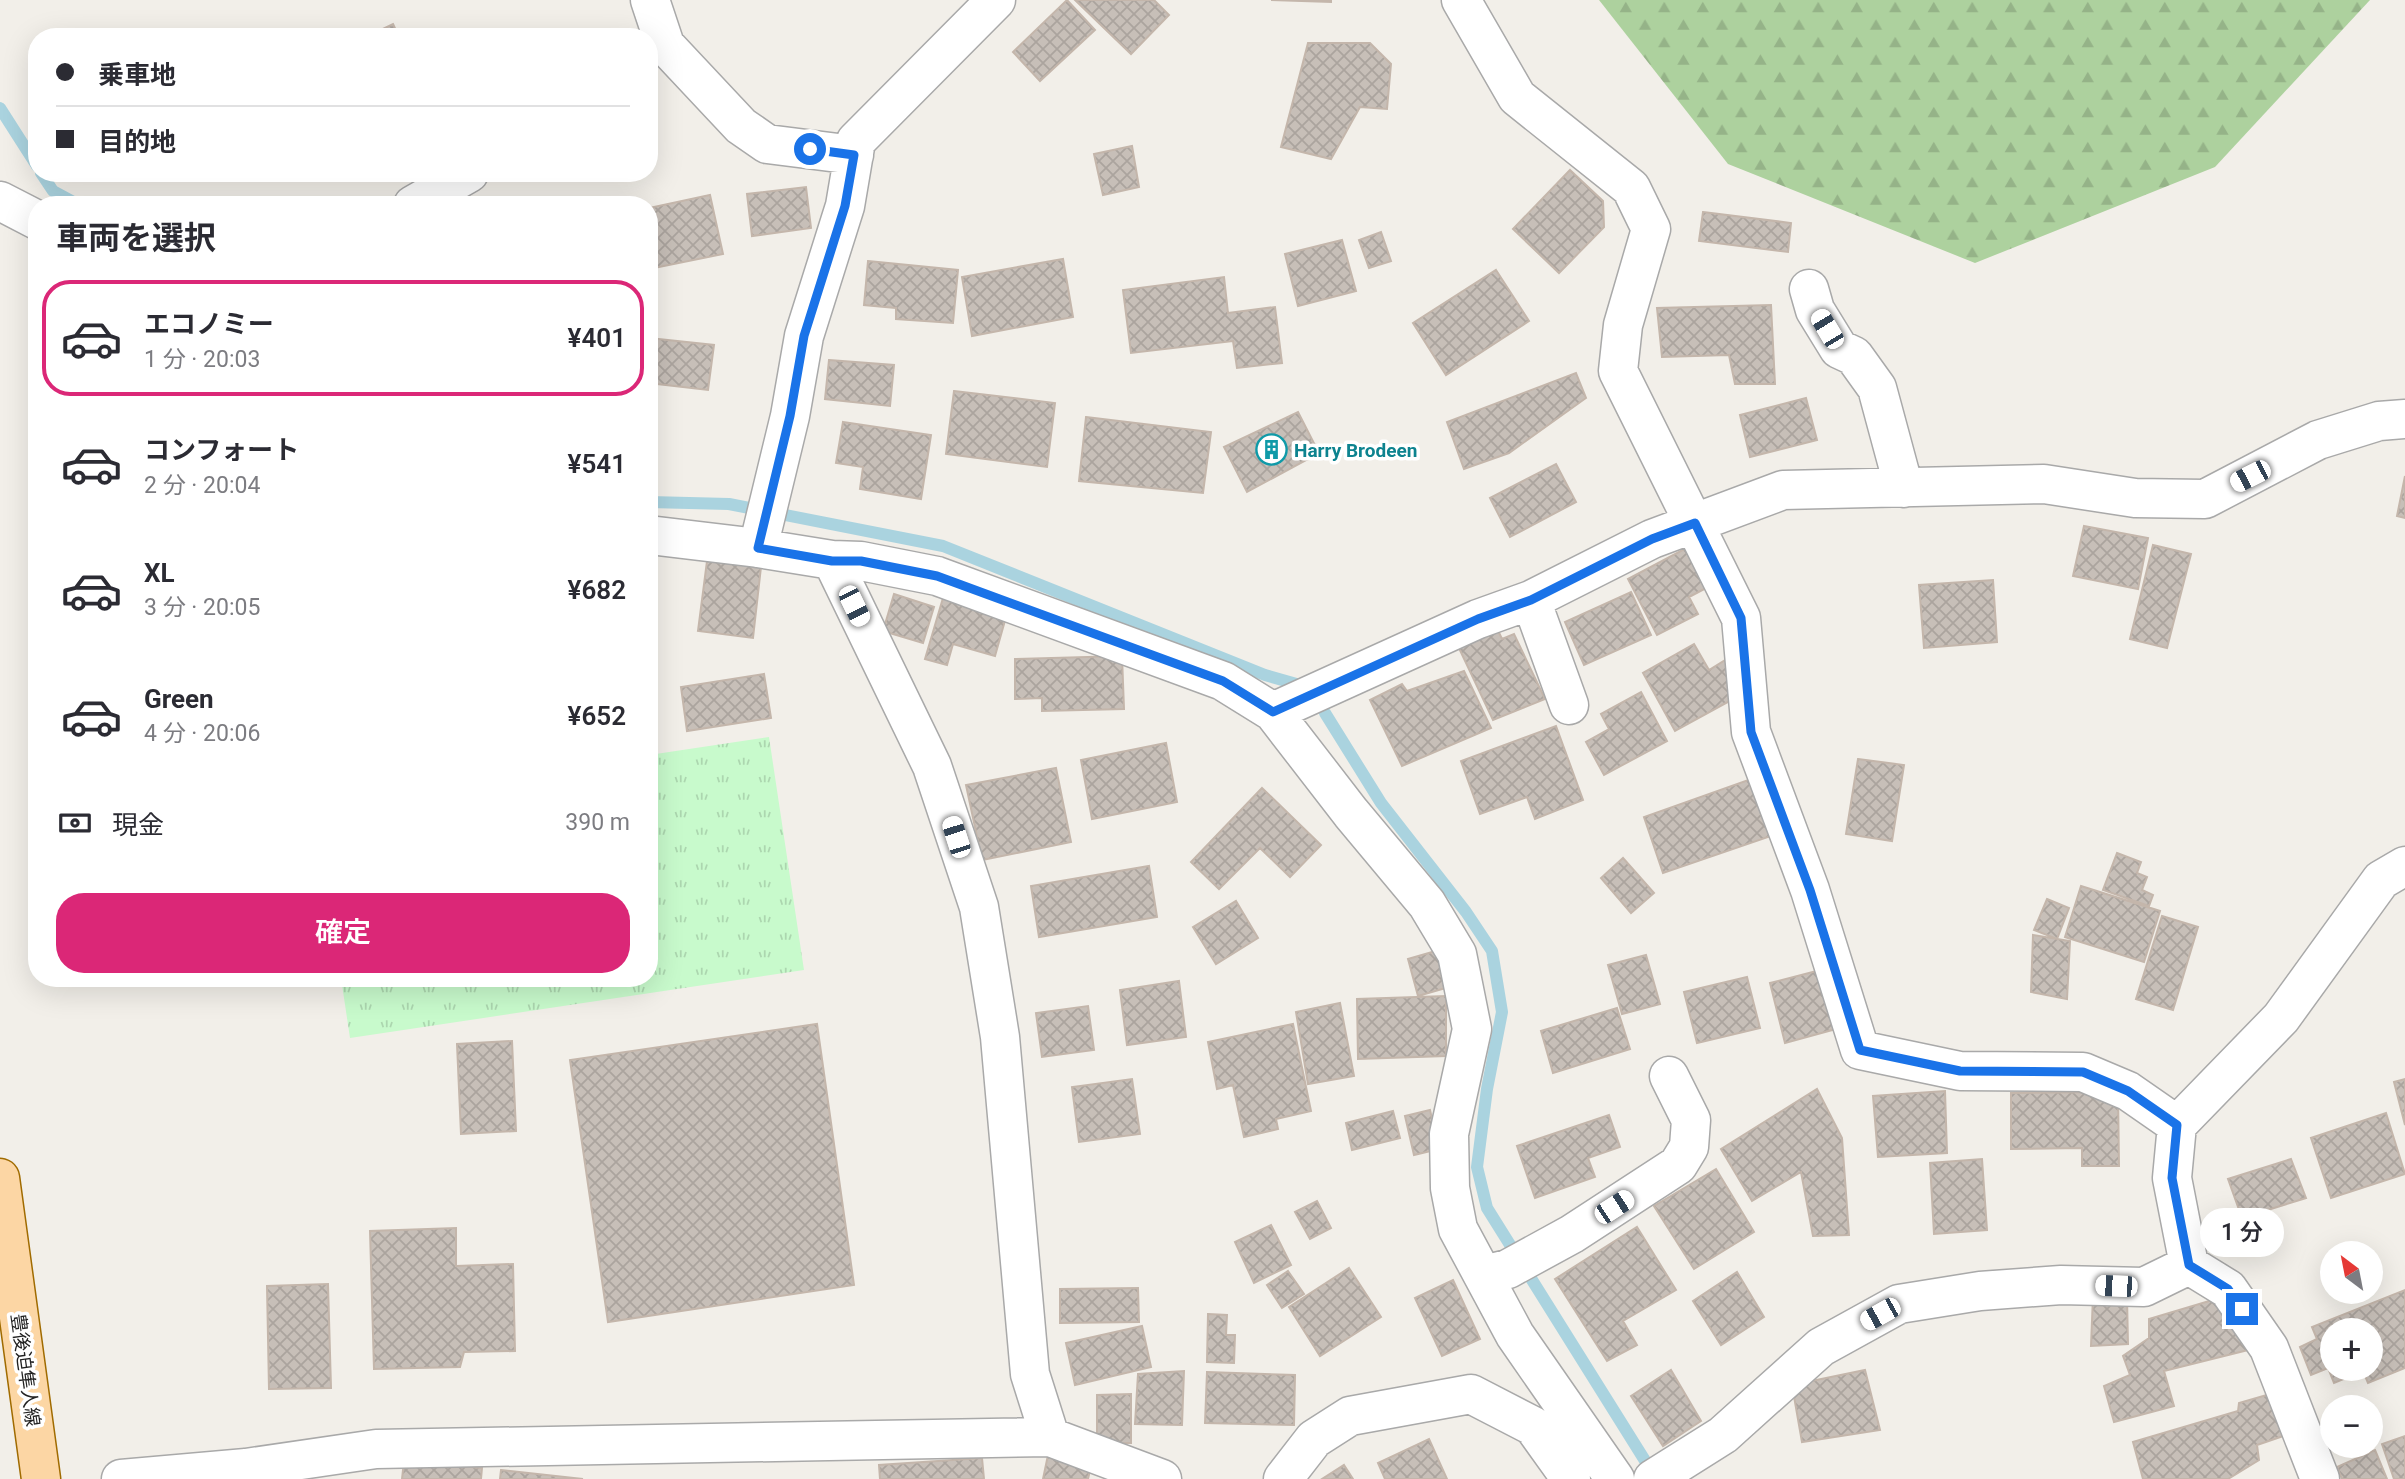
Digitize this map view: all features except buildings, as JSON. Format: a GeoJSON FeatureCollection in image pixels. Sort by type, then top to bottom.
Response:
{"type":"FeatureCollection","features":[{"type":"Feature","properties":{"kind":"main road","name":"豊後迫隼人線"},"geometry":{"type":"LineString","coordinates":[[0,1178],[41,1479]]}},
{"type":"Feature","properties":{"kind":"street"},"geometry":{"type":"LineString","coordinates":[[650,0],[653,28]]}},
{"type":"Feature","properties":{"kind":"street"},"geometry":{"type":"LineString","coordinates":[[765,517],[790,416],[804,336],[845,206],[856,141],[996,0]]}},
{"type":"Feature","properties":{"kind":"street"},"geometry":{"type":"LineString","coordinates":[[1461,0],[1517,97],[1631,188],[1651,229],[1623,325],[1618,371],[1741,618],[1751,732],[1810,890],[1860,1050],[1960,1071],[2083,1072],[2128,1091],[2177,1125]]}},
{"type":"Feature","properties":{"kind":"street"},"geometry":{"type":"LineString","coordinates":[[658,59],[766,144],[854,155]]}},
{"type":"Feature","properties":{"kind":"street"},"geometry":{"type":"LineString","coordinates":[[429,196],[453,182]]}},
{"type":"Feature","properties":{"kind":"street"},"geometry":{"type":"LineString","coordinates":[[0,201],[28,215]]}},
{"type":"Feature","properties":{"kind":"street"},"geometry":{"type":"LineString","coordinates":[[1809,289],[1815,310],[1839,349],[1854,356],[1877,388],[1905,488]]}},
{"type":"Feature","properties":{"kind":"street"},"geometry":{"type":"LineString","coordinates":[[1273,712],[1478,619],[1531,600],[1652,539],[1783,490],[2044,484],[2135,498],[2205,499],[2318,440],[2379,421],[2405,419]]}},
{"type":"Feature","properties":{"kind":"street"},"geometry":{"type":"LineString","coordinates":[[658,534],[765,517],[832,561],[932,766],[979,907],[999,1037],[1030,1374],[1050,1437]]}},
{"type":"Feature","properties":{"kind":"street"},"geometry":{"type":"LineString","coordinates":[[832,561],[861,561],[937,576],[1223,681],[1273,712],[1351,813],[1427,904],[1457,954],[1472,1029],[1449,1134],[1450,1188],[1458,1229],[1510,1265]]}},
{"type":"Feature","properties":{"kind":"street"},"geometry":{"type":"LineString","coordinates":[[1531,600],[1569,705]]}},
{"type":"Feature","properties":{"kind":"street"},"geometry":{"type":"LineString","coordinates":[[2320,1479],[2269,1348],[2228,1289],[2189,1265],[2172,1178],[2177,1125],[2281,1018],[2381,880],[2405,866]]}},
{"type":"Feature","properties":{"kind":"street"},"geometry":{"type":"LineString","coordinates":[[1510,1265],[1572,1234],[1678,1166],[1689,1147],[1691,1120],[1669,1076]]}},
{"type":"Feature","properties":{"kind":"street"},"geometry":{"type":"LineString","coordinates":[[1510,1265],[1515,1335],[1615,1479]]}},
{"type":"Feature","properties":{"kind":"street"},"geometry":{"type":"LineString","coordinates":[[1653,1479],[1723,1435],[1821,1347],[1899,1304],[1980,1291],[2062,1284],[2144,1287],[2189,1265]]}},
{"type":"Feature","properties":{"kind":"street"},"geometry":{"type":"LineString","coordinates":[[1283,1479],[1314,1439],[1350,1416],[1471,1394],[1532,1426],[1571,1479]]}},
{"type":"Feature","properties":{"kind":"street"},"geometry":{"type":"LineString","coordinates":[[121,1479],[246,1468],[1050,1437],[1162,1479]]}},
{"type":"Feature","properties":{"kind":"green space"},"geometry":{"type":"Polygon","coordinates":[[[1599,0],[2370,0],[2215,167],[1975,263],[1728,164],[1599,0]]]}},
{"type":"Feature","properties":{"kind":"green space"},"geometry":{"type":"Polygon","coordinates":[[[769,737],[804,970],[350,1038],[342,987],[658,987],[658,754],[769,737]]]}},
{"type":"Feature","properties":{"kind":"waterway"},"geometry":{"type":"LineString","coordinates":[[0,108],[28,152]]}},
{"type":"Feature","properties":{"kind":"waterway"},"geometry":{"type":"LineString","coordinates":[[47,182],[53,191],[62,196]]}},
{"type":"Feature","properties":{"kind":"waterway"},"geometry":{"type":"LineString","coordinates":[[658,502],[729,504],[943,546],[1265,675],[1307,687]]}},
{"type":"Feature","properties":{"kind":"waterway"},"geometry":{"type":"LineString","coordinates":[[1325,713],[1381,803],[1466,912],[1492,951],[1502,1012],[1487,1089],[1477,1167],[1487,1208],[1649,1467]]}},
{"type":"Feature","properties":{"kind":"place","name":"Harry Brodeen"},"geometry":{"type":"Point","coordinates":[1271,450]}},
{"type":"Feature","properties":{"kind":"route"},"geometry":{"type":"LineString","coordinates":[[810,149],[854,155],[845,206],[804,336],[790,416],[758,548],[832,561],[861,561],[937,576],[1223,681],[1273,712],[1478,619],[1531,600],[1652,539],[1695,523],[1741,618],[1751,732],[1810,890],[1860,1050],[1960,1071],[2083,1072],[2128,1091],[2177,1125],[2172,1178],[2189,1265],[2228,1289],[2242,1309]]}}]}
